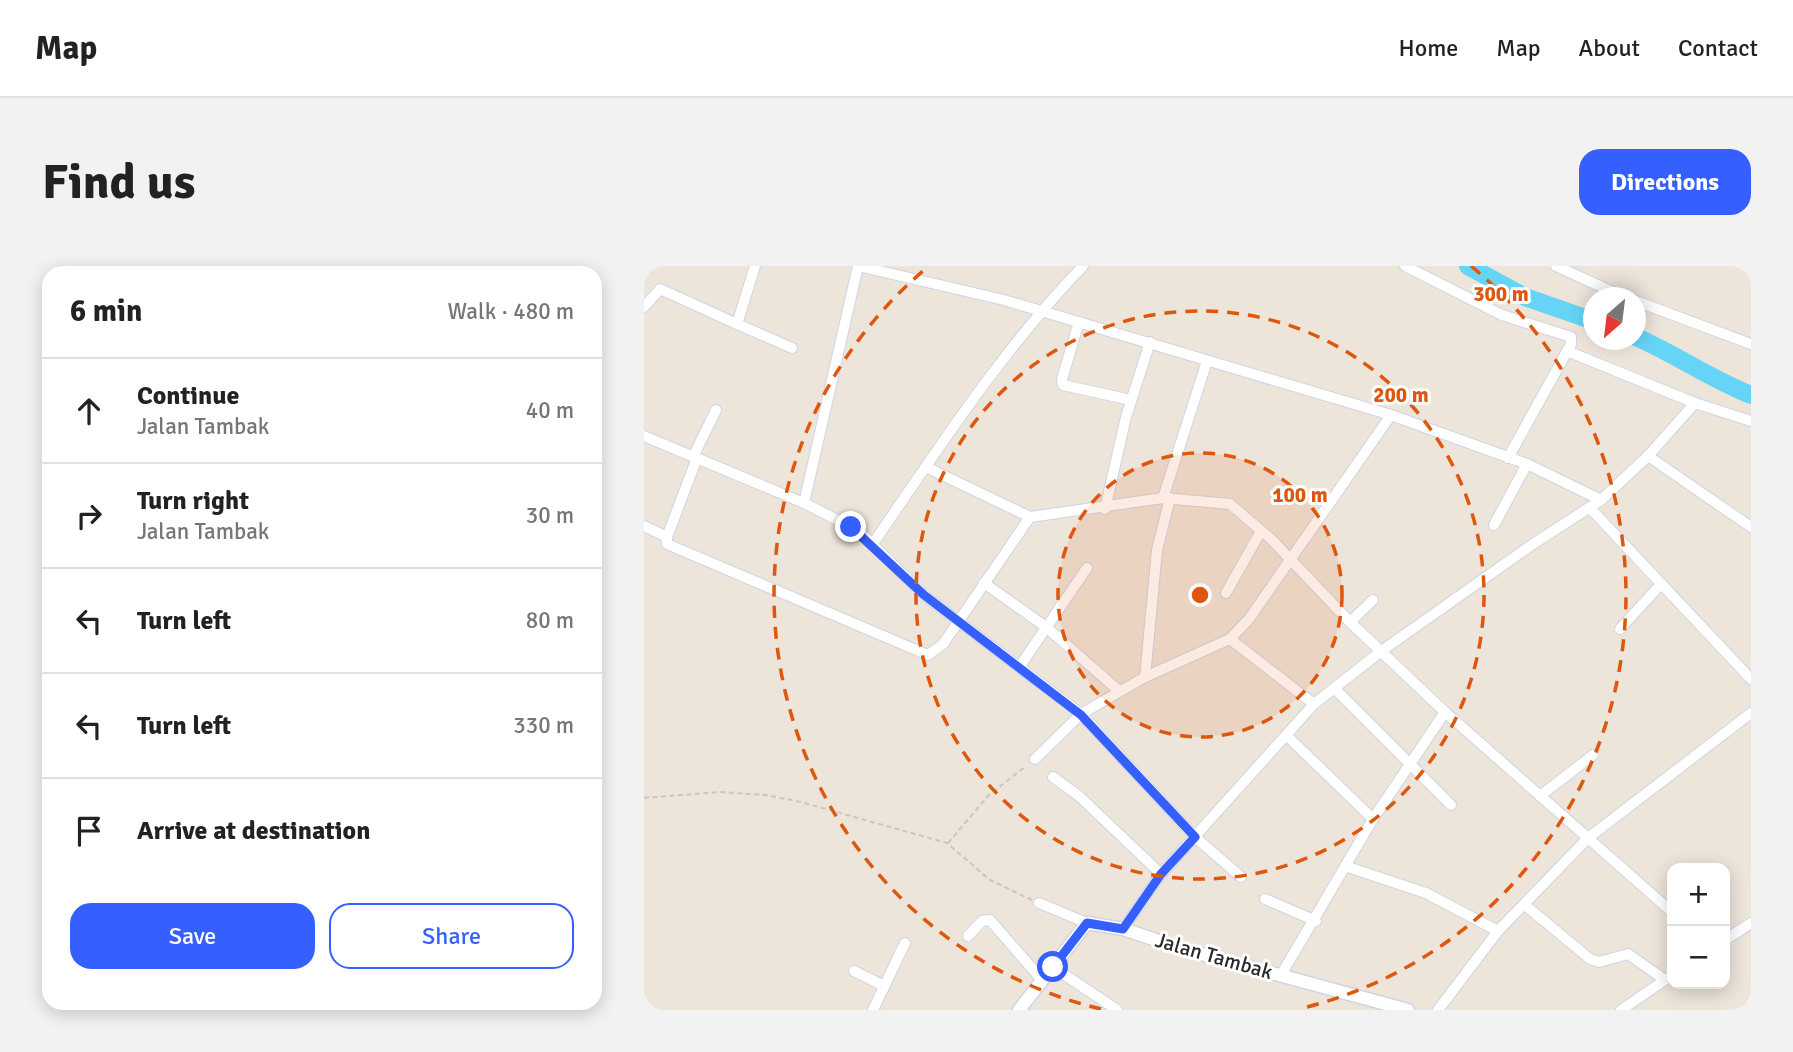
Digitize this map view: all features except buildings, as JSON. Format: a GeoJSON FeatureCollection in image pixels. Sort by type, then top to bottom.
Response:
{"type":"FeatureCollection","features":[{"type":"Feature","properties":{"kind":"street"},"geometry":{"type":"LineString","coordinates":[[737,324],[755,266]]}},
{"type":"Feature","properties":{"kind":"street"},"geometry":{"type":"LineString","coordinates":[[804,503],[858,266],[1041,311],[1391,415],[1527,464],[1601,500]]}},
{"type":"Feature","properties":{"kind":"street"},"geometry":{"type":"LineString","coordinates":[[872,545],[1041,311],[1083,266]]}},
{"type":"Feature","properties":{"kind":"street"},"geometry":{"type":"LineString","coordinates":[[1405,266],[1502,315],[1569,335],[1571,344],[1508,458]]}},
{"type":"Feature","properties":{"kind":"street"},"geometry":{"type":"LineString","coordinates":[[1556,266],[1602,287]]}},
{"type":"Feature","properties":{"kind":"street"},"geometry":{"type":"LineString","coordinates":[[644,307],[660,289],[792,348]]}},
{"type":"Feature","properties":{"kind":"street"},"geometry":{"type":"LineString","coordinates":[[1646,305],[1751,344]]}},
{"type":"Feature","properties":{"kind":"street"},"geometry":{"type":"LineString","coordinates":[[1079,322],[1062,379],[1063,385],[1131,400]]}},
{"type":"Feature","properties":{"kind":"street"},"geometry":{"type":"LineString","coordinates":[[1106,504],[1131,400],[1150,342]]}},
{"type":"Feature","properties":{"kind":"street"},"geometry":{"type":"LineString","coordinates":[[1567,351],[1695,403],[1751,421]]}},
{"type":"Feature","properties":{"kind":"street"},"geometry":{"type":"LineString","coordinates":[[1145,677],[1157,550],[1166,494],[1207,361]]}},
{"type":"Feature","properties":{"kind":"street"},"geometry":{"type":"LineString","coordinates":[[1123,929],[1161,874],[1314,704],[1380,652],[1533,544],[1601,500],[1648,456],[1695,403]]}},
{"type":"Feature","properties":{"kind":"street"},"geometry":{"type":"LineString","coordinates":[[716,410],[695,457],[666,543],[923,654],[932,654],[938,650],[1030,517]]}},
{"type":"Feature","properties":{"kind":"street"},"geometry":{"type":"LineString","coordinates":[[1035,759],[1081,715],[1118,691],[1230,639],[1249,619],[1391,415]]}},
{"type":"Feature","properties":{"kind":"street"},"geometry":{"type":"LineString","coordinates":[[644,436],[804,503],[859,531],[907,581],[1081,715],[1195,837],[1241,877]]}},
{"type":"Feature","properties":{"kind":"street"},"geometry":{"type":"LineString","coordinates":[[1648,456],[1751,527]]}},
{"type":"Feature","properties":{"kind":"street"},"geometry":{"type":"LineString","coordinates":[[1494,525],[1527,464]]}},
{"type":"Feature","properties":{"kind":"street"},"geometry":{"type":"LineString","coordinates":[[926,467],[1030,517],[1166,494],[1230,504],[1291,559],[1380,652],[1667,908]]}},
{"type":"Feature","properties":{"kind":"street"},"geometry":{"type":"LineString","coordinates":[[1590,508],[1751,679]]}},
{"type":"Feature","properties":{"kind":"street"},"geometry":{"type":"LineString","coordinates":[[644,526],[667,537]]}},
{"type":"Feature","properties":{"kind":"street"},"geometry":{"type":"LineString","coordinates":[[1226,593],[1261,531]]}},
{"type":"Feature","properties":{"kind":"street"},"geometry":{"type":"LineString","coordinates":[[1020,666],[1087,568]]}},
{"type":"Feature","properties":{"kind":"street"},"geometry":{"type":"LineString","coordinates":[[984,583],[1046,627],[1118,691]]}},
{"type":"Feature","properties":{"kind":"street"},"geometry":{"type":"LineString","coordinates":[[1620,629],[1661,584]]}},
{"type":"Feature","properties":{"kind":"street"},"geometry":{"type":"LineString","coordinates":[[1350,622],[1373,600]]}},
{"type":"Feature","properties":{"kind":"street"},"geometry":{"type":"LineString","coordinates":[[1230,639],[1314,704]]}},
{"type":"Feature","properties":{"kind":"street"},"geometry":{"type":"LineString","coordinates":[[1335,690],[1451,805]]}},
{"type":"Feature","properties":{"kind":"street"},"geometry":{"type":"LineString","coordinates":[[1281,975],[1316,921],[1373,819],[1445,712]]}},
{"type":"Feature","properties":{"kind":"street"},"geometry":{"type":"LineString","coordinates":[[1438,1010],[1498,931],[1588,838],[1751,713]]}},
{"type":"Feature","properties":{"kind":"street"},"geometry":{"type":"LineString","coordinates":[[1286,735],[1373,819]]}},
{"type":"Feature","properties":{"kind":"street"},"geometry":{"type":"LineString","coordinates":[[1540,796],[1593,755]]}},
{"type":"Feature","properties":{"kind":"street"},"geometry":{"type":"LineString","coordinates":[[1053,776],[1090,806],[1161,874]]}},
{"type":"Feature","properties":{"kind":"street"},"geometry":{"type":"LineString","coordinates":[[1345,866],[1426,893],[1498,931]]}},
{"type":"Feature","properties":{"kind":"street"},"geometry":{"type":"LineString","coordinates":[[1265,899],[1316,921]]}},
{"type":"Feature","properties":{"kind":"street"},"geometry":{"type":"LineString","coordinates":[[1019,1010],[1087,923],[1039,903]]}},
{"type":"Feature","properties":{"kind":"street"},"geometry":{"type":"LineString","coordinates":[[1525,905],[1590,959],[1599,962],[1628,954],[1667,976]]}},
{"type":"Feature","properties":{"kind":"street"},"geometry":{"type":"LineString","coordinates":[[968,936],[982,921],[990,920],[1042,980]]}},
{"type":"Feature","properties":{"kind":"street","name":"Jalan Tambak"},"geometry":{"type":"LineString","coordinates":[[1087,923],[1123,929],[1183,949],[1408,1010]]}},
{"type":"Feature","properties":{"kind":"street"},"geometry":{"type":"LineString","coordinates":[[1730,937],[1751,923]]}},
{"type":"Feature","properties":{"kind":"street"},"geometry":{"type":"LineString","coordinates":[[873,1010],[905,943]]}},
{"type":"Feature","properties":{"kind":"street"},"geometry":{"type":"LineString","coordinates":[[1053,967],[1117,1010]]}},
{"type":"Feature","properties":{"kind":"street"},"geometry":{"type":"LineString","coordinates":[[854,971],[884,986]]}},
{"type":"Feature","properties":{"kind":"street"},"geometry":{"type":"LineString","coordinates":[[1621,1010],[1667,978]]}},
{"type":"Feature","properties":{"kind":"path"},"geometry":{"type":"LineString","coordinates":[[947,843],[988,796],[1035,759]]}},
{"type":"Feature","properties":{"kind":"path"},"geometry":{"type":"LineString","coordinates":[[644,798],[720,792],[766,795],[947,843],[990,880],[1039,903]]}},
{"type":"Feature","properties":{"kind":"waterway"},"geometry":{"type":"LineString","coordinates":[[1468,266],[1525,297],[1583,317]]}},
{"type":"Feature","properties":{"kind":"waterway"},"geometry":{"type":"LineString","coordinates":[[1646,342],[1751,395]]}},
{"type":"Feature","properties":{"kind":"route"},"geometry":{"type":"LineString","coordinates":[[851,527],[859,531],[891,566],[924,595],[1081,715],[1195,837],[1161,874],[1123,929],[1087,923],[1053,967]]}}]}
